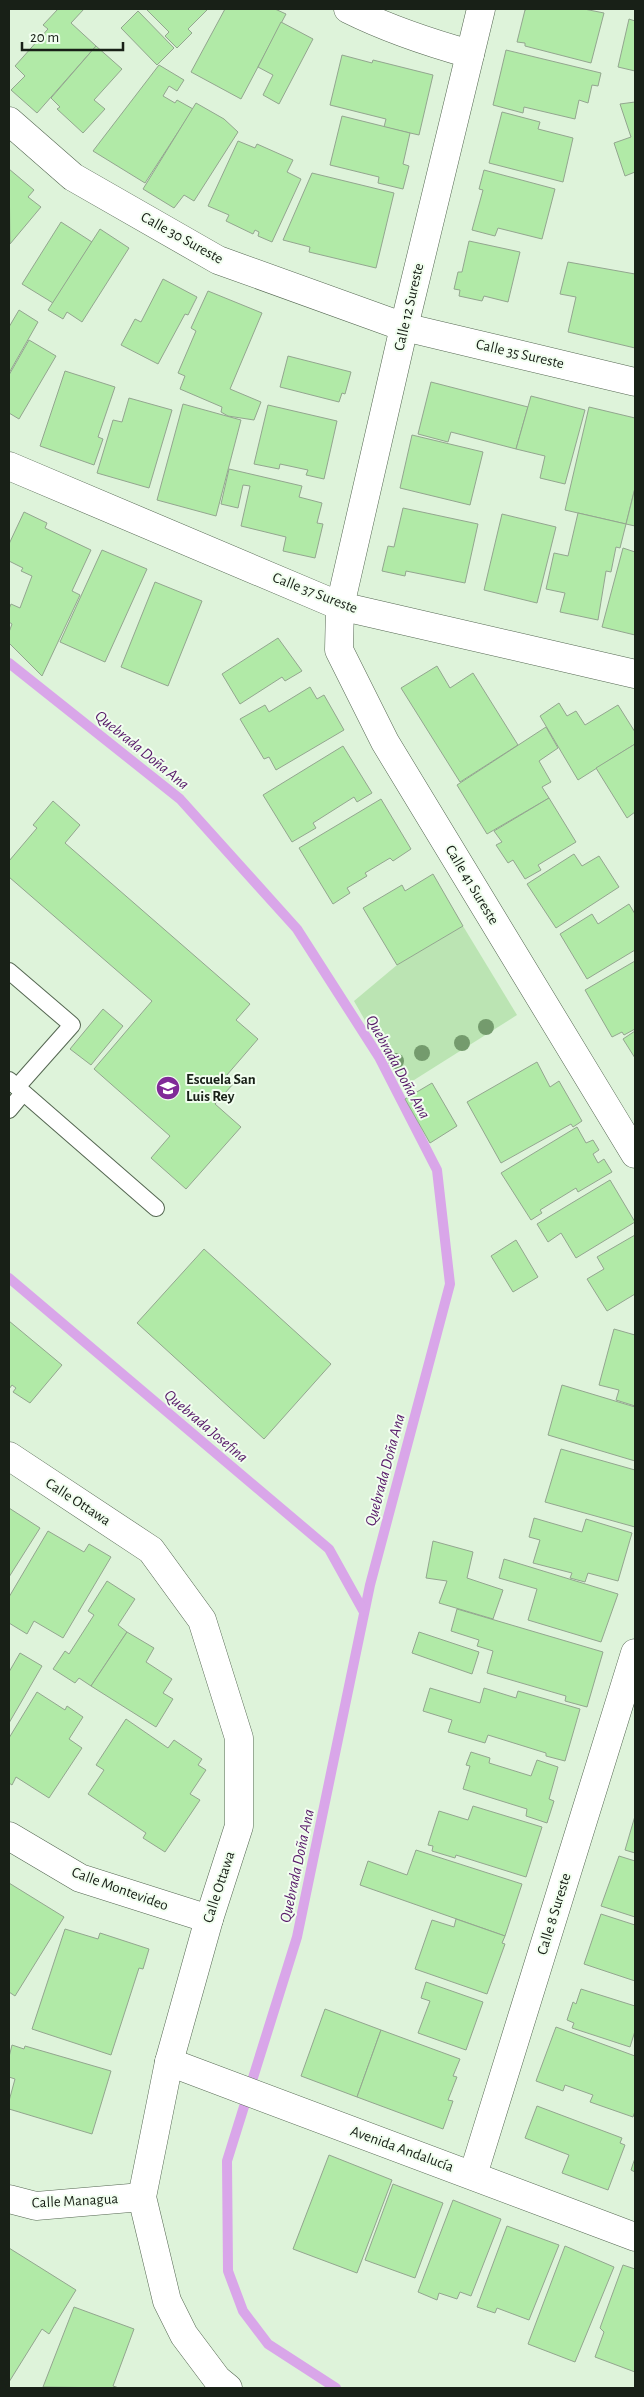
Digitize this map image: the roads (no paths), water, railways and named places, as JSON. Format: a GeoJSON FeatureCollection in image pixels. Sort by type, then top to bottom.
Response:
{"type":"FeatureCollection","features":[{"type":"Feature","properties":{"kind":"street"},"geometry":{"type":"LineString","coordinates":[[348,9],[378,24],[422,41],[470,54]]}},
{"type":"Feature","properties":{"kind":"street","name":"Calle 12 Sureste"},"geometry":{"type":"LineString","coordinates":[[340,606],[404,327],[481,9]]}},
{"type":"Feature","properties":{"kind":"street","name":"Calle 30 Sureste"},"geometry":{"type":"LineString","coordinates":[[9,121],[73,176],[218,260],[404,327]]}},
{"type":"Feature","properties":{"kind":"street","name":"Calle 35 Sureste"},"geometry":{"type":"LineString","coordinates":[[404,327],[635,382]]}},
{"type":"Feature","properties":{"kind":"street","name":"Calle 37 Sureste"},"geometry":{"type":"LineString","coordinates":[[9,466],[340,606],[635,674]]}},
{"type":"Feature","properties":{"kind":"street","name":"Calle 41 Sureste"},"geometry":{"type":"LineString","coordinates":[[340,606],[339,650],[385,742],[635,1154]]}},
{"type":"Feature","properties":{"kind":"street","name":"Calle Ottawa"},"geometry":{"type":"LineString","coordinates":[[9,1456],[151,1550],[202,1620],[239,1738],[239,1826],[209,1919],[169,2062],[142,2197],[167,2301],[184,2335],[217,2378],[228,2388]]}},
{"type":"Feature","properties":{"kind":"street","name":"Calle 8 Sureste"},"geometry":{"type":"LineString","coordinates":[[473,2175],[635,1653]]}},
{"type":"Feature","properties":{"kind":"street","name":"Calle Montevideo"},"geometry":{"type":"LineString","coordinates":[[9,1836],[80,1878],[209,1919]]}},
{"type":"Feature","properties":{"kind":"street","name":"Avenida Andalucía"},"geometry":{"type":"LineString","coordinates":[[169,2062],[635,2237]]}},
{"type":"Feature","properties":{"kind":"street","name":"Calle Managua"},"geometry":{"type":"LineString","coordinates":[[9,2199],[36,2206],[142,2197]]}},
{"type":"Feature","properties":{"kind":"lane"},"geometry":{"type":"LineString","coordinates":[[9,971],[72,1025],[16,1087],[9,1110]]}},
{"type":"Feature","properties":{"kind":"lane"},"geometry":{"type":"LineString","coordinates":[[16,1087],[156,1208]]}},
{"type":"Feature","properties":{"kind":"waterway","name":"Quebrada Doña Ana"},"geometry":{"type":"LineString","coordinates":[[9,663],[180,799],[297,929],[379,1057],[437,1170],[450,1284],[370,1585],[297,1937],[227,2161],[228,2271],[243,2311],[268,2344],[336,2388]]}},
{"type":"Feature","properties":{"kind":"waterway","name":"Quebrada Josefina"},"geometry":{"type":"LineString","coordinates":[[9,1278],[329,1549],[364,1612]]}},
{"type":"Feature","properties":{"kind":"place","name":"Escuela San Luis Rey"},"geometry":{"type":"Point","coordinates":[168,1088]}}]}
